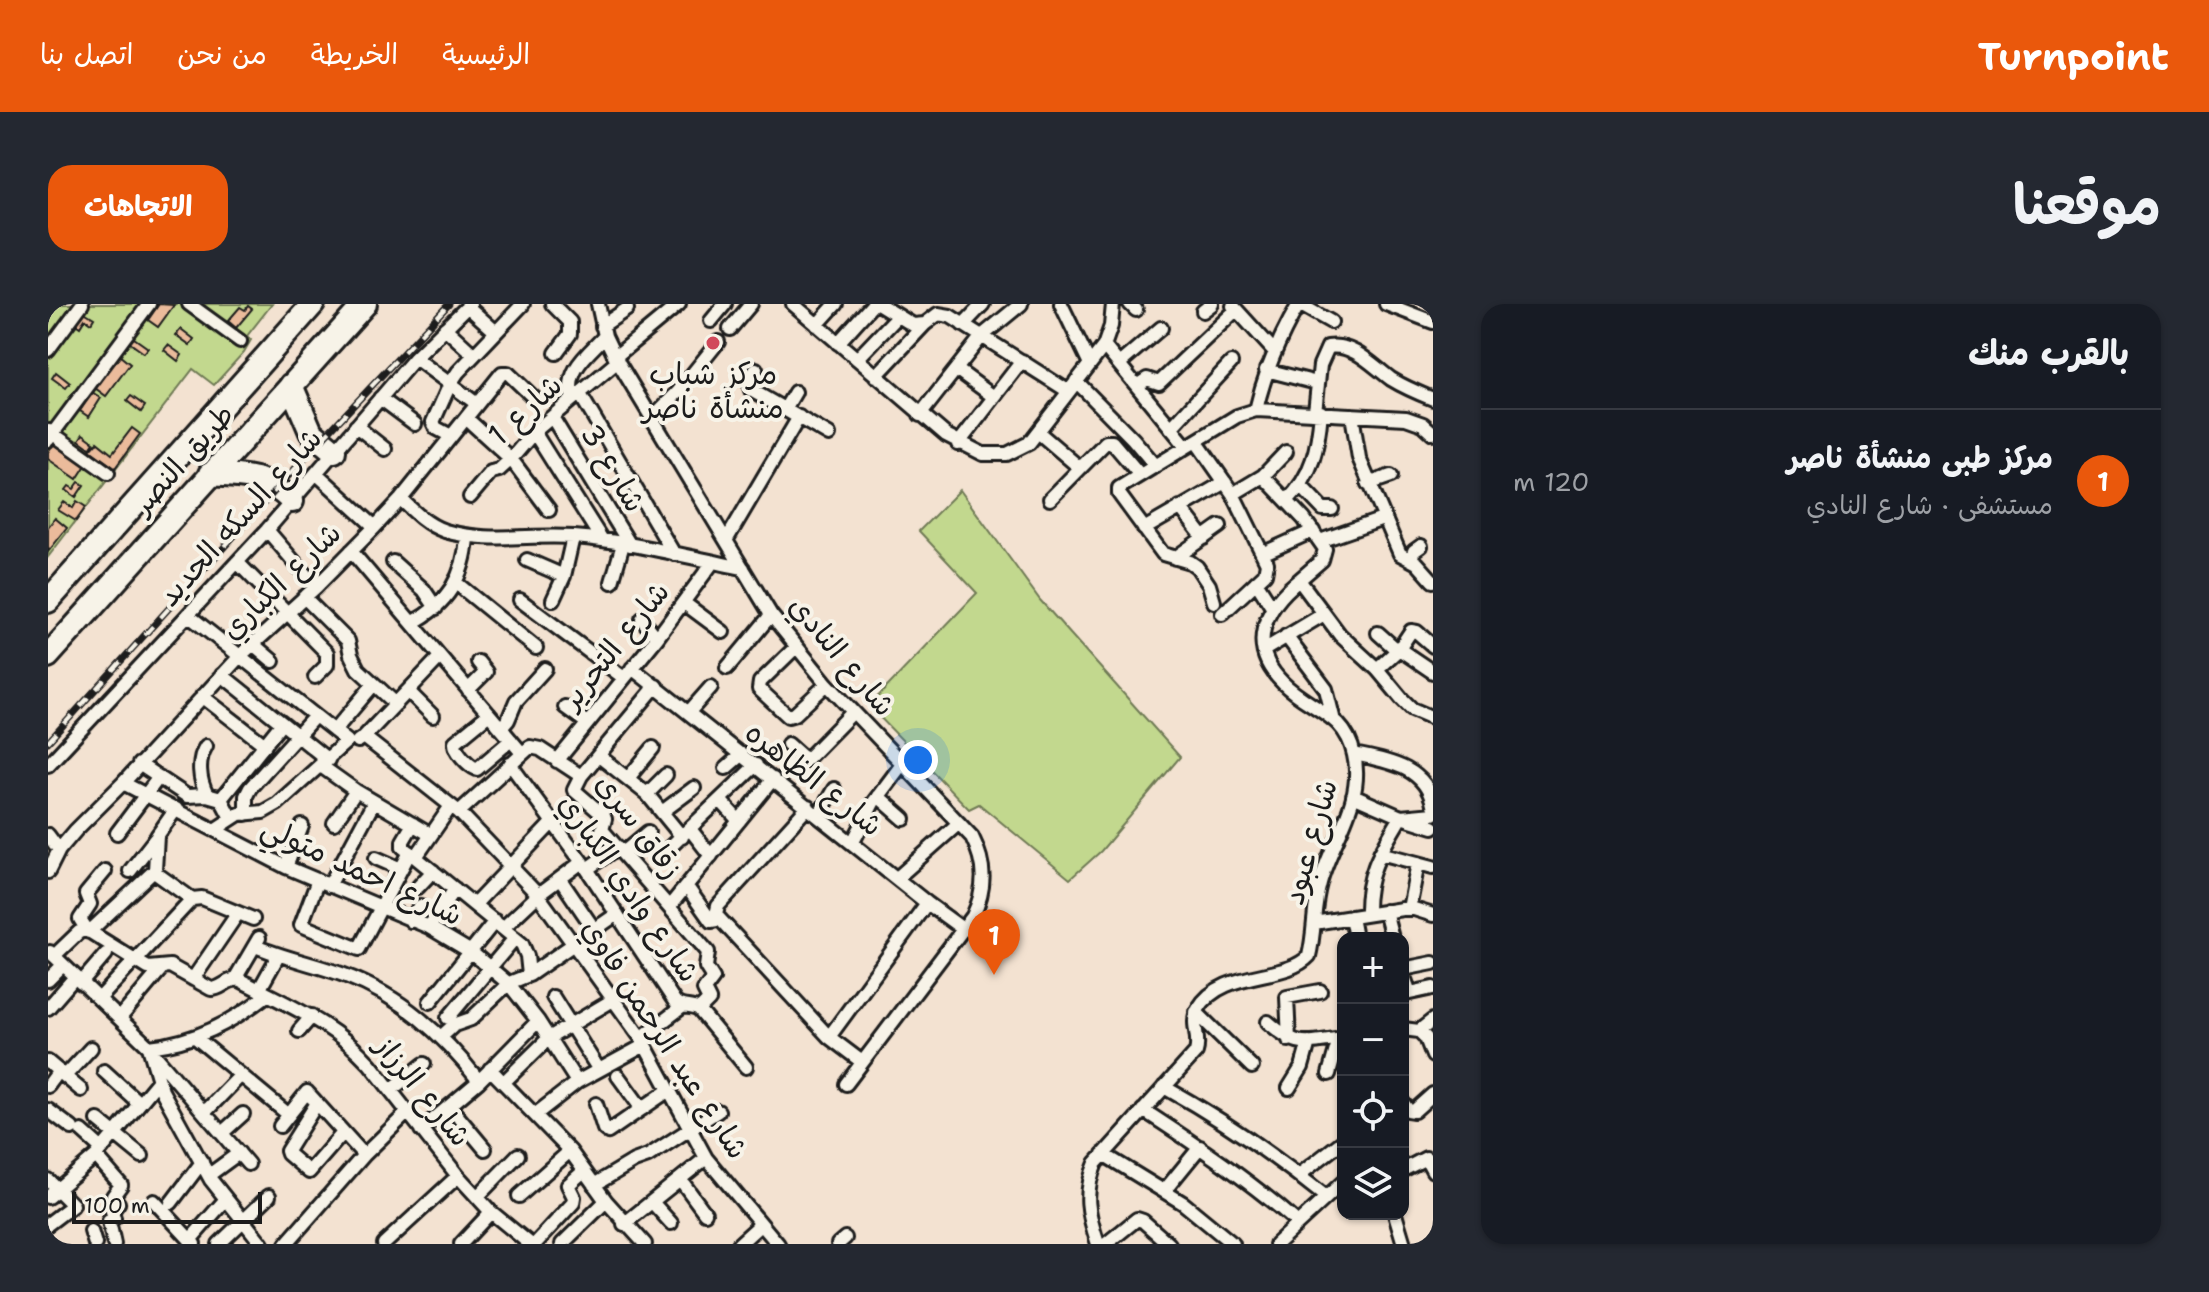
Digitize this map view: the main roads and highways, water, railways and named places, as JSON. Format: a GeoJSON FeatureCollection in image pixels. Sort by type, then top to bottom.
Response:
{"type":"FeatureCollection","features":[{"type":"Feature","properties":{"kind":"highway","name":"طريق النصر"},"geometry":{"type":"LineString","coordinates":[[48,601],[313,304]]}},
{"type":"Feature","properties":{"kind":"highway","name":"طريق النصر"},"geometry":{"type":"LineString","coordinates":[[48,656],[365,304]]}},
{"type":"Feature","properties":{"kind":"highway"},"geometry":{"type":"LineString","coordinates":[[291,385],[311,432],[334,451]]}},
{"type":"Feature","properties":{"kind":"highway"},"geometry":{"type":"LineString","coordinates":[[210,474],[266,480],[292,501]]}},
{"type":"Feature","properties":{"kind":"highway"},"geometry":{"type":"LineString","coordinates":[[105,536],[108,549],[119,556],[132,556],[142,549]]}},
{"type":"Feature","properties":{"kind":"highway"},"geometry":{"type":"LineString","coordinates":[[64,583],[86,576],[98,583],[102,596]]}},
{"type":"Feature","properties":{"kind":"railway"},"geometry":{"type":"LineString","coordinates":[[48,742],[320,441],[449,304]]}},
{"type":"Feature","properties":{"kind":"place","name":"مركز شباب منشأة ناصر"},"geometry":{"type":"Point","coordinates":[713,343]}},
{"type":"Feature","properties":{"kind":"place","name":"مركز طبى منشأة ناصر"},"geometry":{"type":"Point","coordinates":[994,975]}}]}
